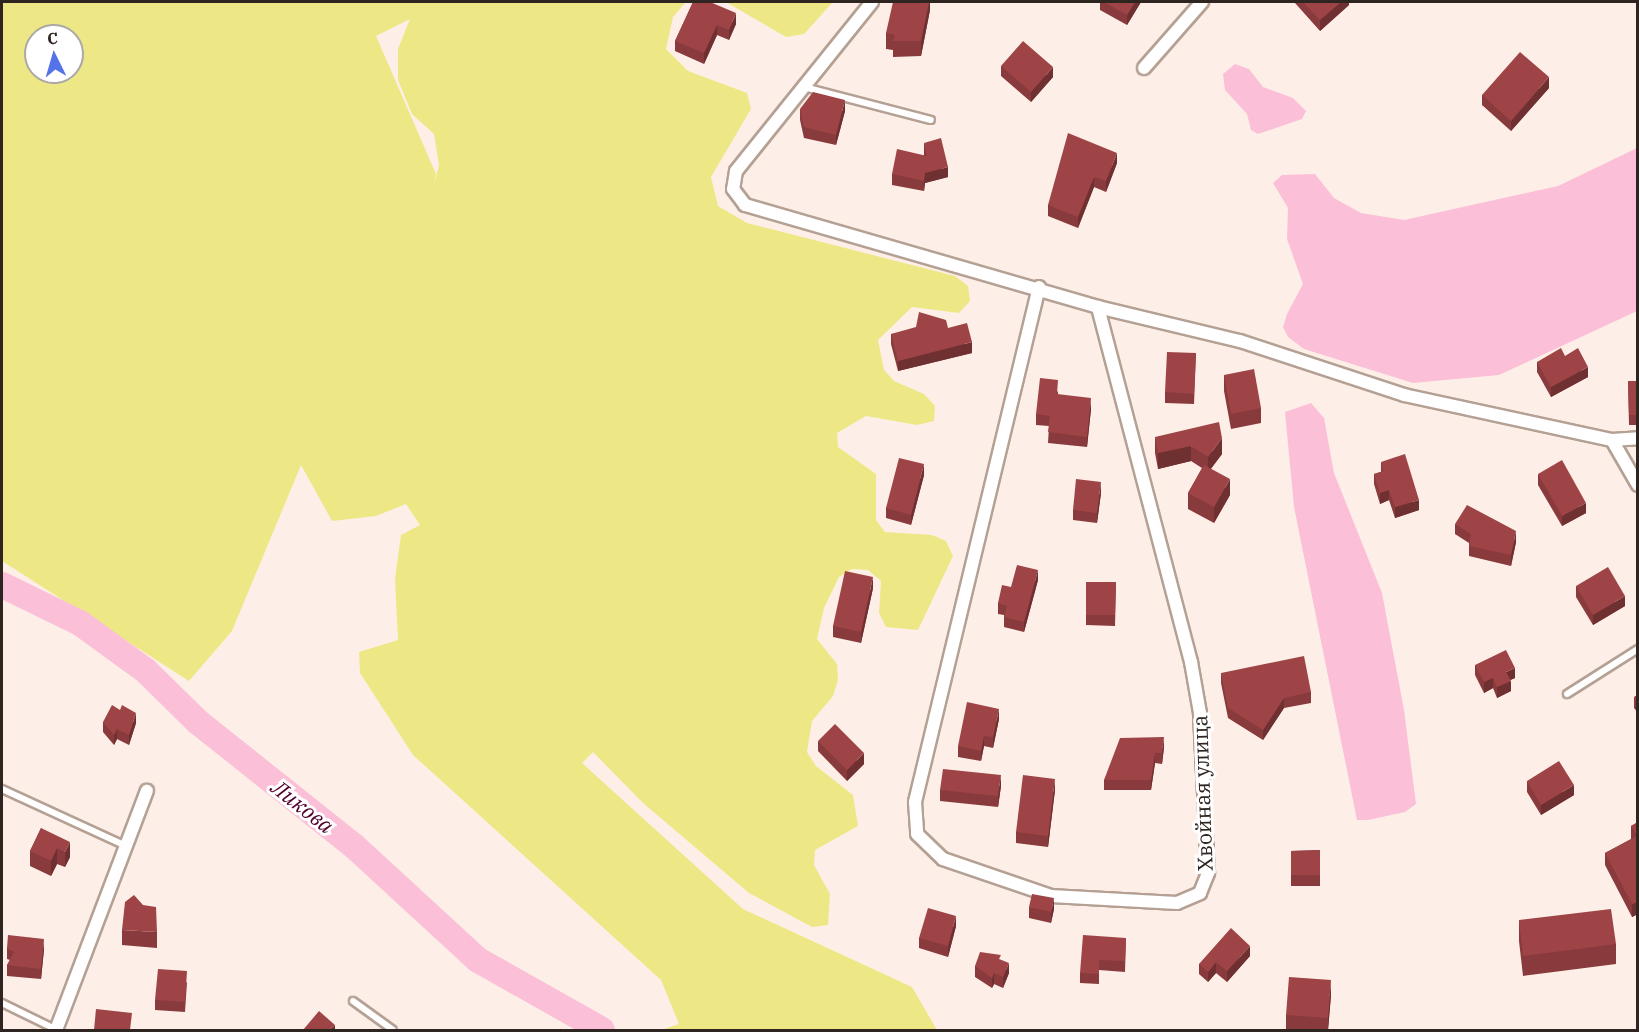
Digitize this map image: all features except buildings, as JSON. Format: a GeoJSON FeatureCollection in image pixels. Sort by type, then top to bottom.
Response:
{"type":"FeatureCollection","features":[{"type":"Feature","properties":{"kind":"street"},"geometry":{"type":"LineString","coordinates":[[872,2],[736,171],[733,189],[745,205],[1039,287],[1098,307],[1240,341],[1404,394],[1611,440],[1638,438]]}},
{"type":"Feature","properties":{"kind":"street"},"geometry":{"type":"LineString","coordinates":[[1144,68],[1202,2]]}},
{"type":"Feature","properties":{"kind":"street","name":"Хвойная улица"},"geometry":{"type":"LineString","coordinates":[[1039,287],[915,802],[917,834],[943,859],[1051,896],[1177,903],[1200,893],[1208,873],[1200,713],[1191,662],[1098,307]]}},
{"type":"Feature","properties":{"kind":"street"},"geometry":{"type":"LineString","coordinates":[[1611,440],[1638,485]]}},
{"type":"Feature","properties":{"kind":"street"},"geometry":{"type":"LineString","coordinates":[[56,1030],[147,791]]}},
{"type":"Feature","properties":{"kind":"lane"},"geometry":{"type":"LineString","coordinates":[[804,87],[931,120]]}},
{"type":"Feature","properties":{"kind":"lane"},"geometry":{"type":"LineString","coordinates":[[1567,694],[1638,649]]}},
{"type":"Feature","properties":{"kind":"lane"},"geometry":{"type":"LineString","coordinates":[[2,789],[126,846]]}},
{"type":"Feature","properties":{"kind":"lane"},"geometry":{"type":"LineString","coordinates":[[353,1001],[393,1030]]}},
{"type":"Feature","properties":{"kind":"lane"},"geometry":{"type":"LineString","coordinates":[[2,1003],[56,1030]]}},
{"type":"Feature","properties":{"kind":"shaded area"},"geometry":{"type":"Polygon","coordinates":[[[2,2],[686,2],[673,17],[666,49],[688,71],[747,93],[751,109],[711,177],[718,206],[747,223],[955,276],[968,286],[970,301],[959,313],[912,307],[878,340],[884,370],[894,381],[924,394],[935,406],[934,421],[917,425],[866,416],[837,433],[838,447],[876,474],[876,520],[885,532],[932,535],[946,541],[953,556],[918,630],[886,627],[879,613],[881,581],[868,570],[852,569],[839,577],[824,608],[817,639],[837,664],[838,680],[833,696],[812,721],[807,752],[816,766],[853,795],[858,826],[815,850],[814,865],[830,894],[828,925],[812,927],[749,893],[643,803],[593,752],[582,763],[743,909],[912,987],[937,1030],[661,1030],[679,1024],[661,980],[413,755],[360,673],[359,652],[398,640],[395,579],[401,535],[420,525],[406,504],[376,516],[332,521],[301,465],[232,631],[189,681],[2,561],[2,2]],[[410,19],[376,36],[436,174],[434,185],[439,165],[434,134],[412,114],[398,80],[398,49],[410,19]]]}},
{"type":"Feature","properties":{"kind":"shaded area"},"geometry":{"type":"Polygon","coordinates":[[[726,2],[833,2],[804,34],[786,37],[726,2]]]}},
{"type":"Feature","properties":{"kind":"shaded area"},"geometry":{"type":"Polygon","coordinates":[[[1235,64],[1249,69],[1263,87],[1293,98],[1306,111],[1302,119],[1258,134],[1251,130],[1247,114],[1225,90],[1223,74],[1235,64]]]}},
{"type":"Feature","properties":{"kind":"shaded area"},"geometry":{"type":"Polygon","coordinates":[[[1637,148],[1637,311],[1499,375],[1413,383],[1304,349],[1288,337],[1283,327],[1287,314],[1303,284],[1287,239],[1288,208],[1273,183],[1282,175],[1315,174],[1334,198],[1361,213],[1404,220],[1558,186],[1637,148]]]}},
{"type":"Feature","properties":{"kind":"shaded area"},"geometry":{"type":"Polygon","coordinates":[[[1311,403],[1324,418],[1334,473],[1382,593],[1404,710],[1416,804],[1405,812],[1368,820],[1357,820],[1294,507],[1285,412],[1311,403]]]}},
{"type":"Feature","properties":{"kind":"waterway","name":"Ликова"},"geometry":{"type":"LineString","coordinates":[[2,585],[80,623],[145,670],[198,722],[354,846],[478,960],[602,1030]]}}]}
